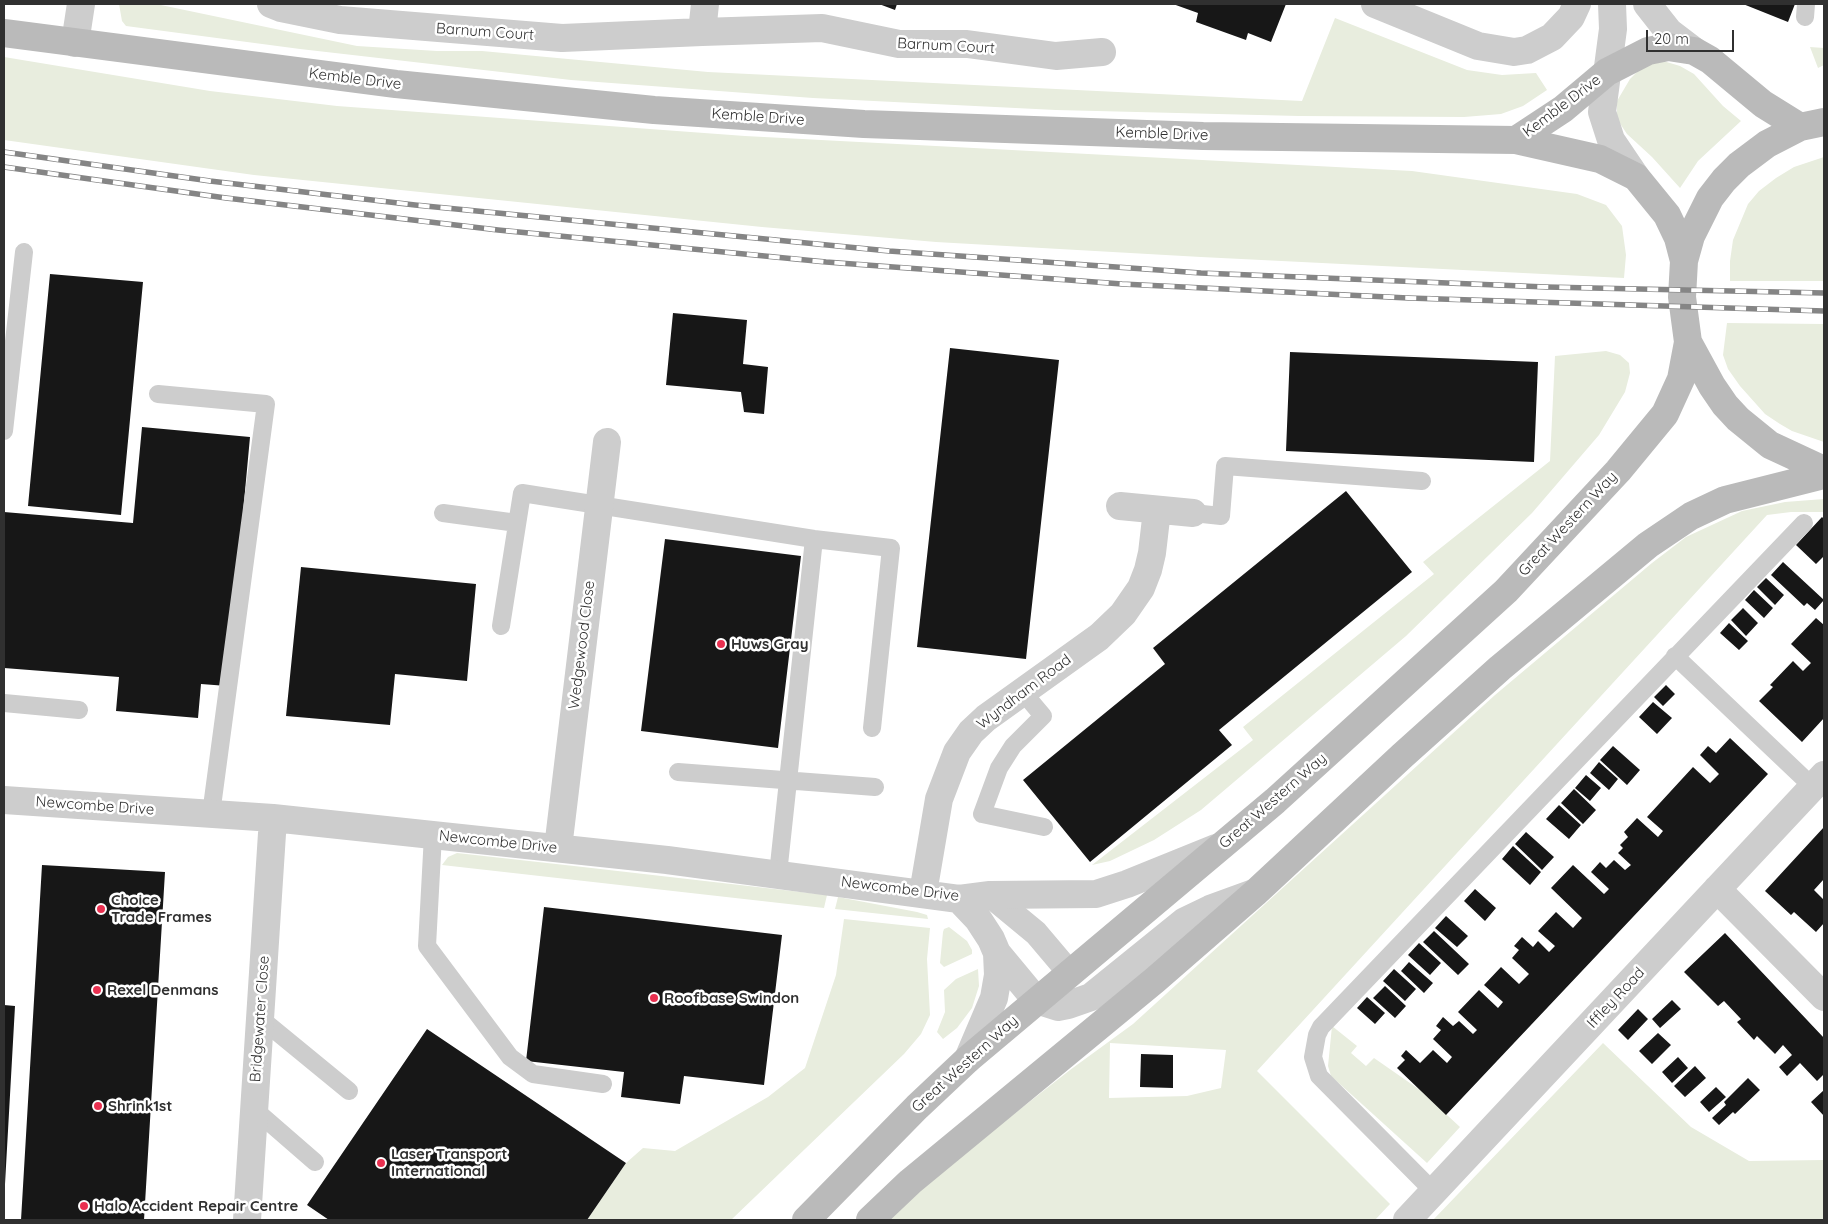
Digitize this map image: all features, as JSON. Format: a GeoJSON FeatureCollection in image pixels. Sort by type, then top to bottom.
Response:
{"type":"FeatureCollection","features":[{"type":"Feature","properties":{"kind":"main road","name":"Kemble Drive"},"geometry":{"type":"LineString","coordinates":[[4,33],[468,92],[654,110],[864,124],[1213,136],[1516,140],[1600,159],[1636,177]]}},
{"type":"Feature","properties":{"kind":"main road","name":"Kemble Drive"},"geometry":{"type":"LineString","coordinates":[[1516,140],[1563,109],[1607,72],[1626,61],[1658,48],[1677,47],[1694,51]]}},
{"type":"Feature","properties":{"kind":"main road"},"geometry":{"type":"LineString","coordinates":[[1694,51],[1724,69],[1763,104],[1812,124]]}},
{"type":"Feature","properties":{"kind":"main road"},"geometry":{"type":"LineString","coordinates":[[1812,124],[1754,152],[1724,180],[1700,215],[1684,261],[1682,297],[1688,342],[1712,386],[1738,420],[1770,444],[1824,470]]}},
{"type":"Feature","properties":{"kind":"main road"},"geometry":{"type":"LineString","coordinates":[[1636,177],[1667,215],[1678,238],[1684,261]]}},
{"type":"Feature","properties":{"kind":"main road","name":"Great Western Way"},"geometry":{"type":"LineString","coordinates":[[806,1220],[917,1107],[968,1059],[1069,972],[1275,801],[1459,636],[1506,591],[1600,491],[1665,414],[1681,379],[1688,342]]}},
{"type":"Feature","properties":{"kind":"main road"},"geometry":{"type":"LineString","coordinates":[[870,1220],[910,1182],[1109,1020],[1255,893],[1493,675],[1648,545],[1691,516],[1725,500],[1824,475]]}},
{"type":"Feature","properties":{"kind":"street"},"geometry":{"type":"LineString","coordinates":[[75,43],[82,4]]}},
{"type":"Feature","properties":{"kind":"street","name":"Barnum Court"},"geometry":{"type":"LineString","coordinates":[[270,4],[340,20],[562,38],[822,28],[899,44],[967,44],[1056,56],[1102,52]]}},
{"type":"Feature","properties":{"kind":"street"},"geometry":{"type":"LineString","coordinates":[[702,32],[705,4]]}},
{"type":"Feature","properties":{"kind":"street"},"geometry":{"type":"LineString","coordinates":[[1375,4],[1478,46],[1502,51],[1527,50],[1552,37],[1562,28],[1577,4]]}},
{"type":"Feature","properties":{"kind":"street"},"geometry":{"type":"LineString","coordinates":[[1612,4],[1613,29],[1602,103],[1603,121],[1611,140],[1636,177]]}},
{"type":"Feature","properties":{"kind":"street"},"geometry":{"type":"LineString","coordinates":[[1647,4],[1669,32],[1694,51]]}},
{"type":"Feature","properties":{"kind":"street","name":"Wedgewood Close"},"geometry":{"type":"LineString","coordinates":[[558,848],[607,442]]}},
{"type":"Feature","properties":{"kind":"street"},"geometry":{"type":"LineString","coordinates":[[1120,506],[1193,513]]}},
{"type":"Feature","properties":{"kind":"street","name":"Wyndham Road"},"geometry":{"type":"LineString","coordinates":[[923,893],[939,799],[956,752],[971,732],[986,718],[1099,637],[1123,614],[1140,588],[1148,570],[1157,510]]}},
{"type":"Feature","properties":{"kind":"street","name":"Iffley Road"},"geometry":{"type":"LineString","coordinates":[[1407,1220],[1819,781]]}},
{"type":"Feature","properties":{"kind":"street","name":"Newcombe Drive"},"geometry":{"type":"LineString","coordinates":[[4,800],[272,818],[558,848],[959,898],[990,895],[1096,894],[1127,884],[1220,847]]}},
{"type":"Feature","properties":{"kind":"street","name":"Bridgewater Close"},"geometry":{"type":"LineString","coordinates":[[247,1220],[272,818]]}},
{"type":"Feature","properties":{"kind":"street"},"geometry":{"type":"LineString","coordinates":[[1717,889],[1824,997]]}},
{"type":"Feature","properties":{"kind":"street"},"geometry":{"type":"LineString","coordinates":[[959,898],[978,919],[997,953],[1036,1000],[1058,1007],[1091,997],[1185,921],[1210,909],[1255,893]]}},
{"type":"Feature","properties":{"kind":"street"},"geometry":{"type":"LineString","coordinates":[[990,895],[1036,933],[1069,972]]}},
{"type":"Feature","properties":{"kind":"street"},"geometry":{"type":"LineString","coordinates":[[968,1059],[994,998],[998,975],[997,953]]}},
{"type":"Feature","properties":{"kind":"lane"},"geometry":{"type":"LineString","coordinates":[[4,431],[24,252]]}},
{"type":"Feature","properties":{"kind":"lane"},"geometry":{"type":"LineString","coordinates":[[158,394],[266,404],[211,814]]}},
{"type":"Feature","properties":{"kind":"lane"},"geometry":{"type":"LineString","coordinates":[[1193,513],[1221,516],[1225,466],[1422,481]]}},
{"type":"Feature","properties":{"kind":"lane"},"geometry":{"type":"LineString","coordinates":[[501,626],[522,493],[599,507],[814,539],[890,548],[872,728]]}},
{"type":"Feature","properties":{"kind":"lane"},"geometry":{"type":"LineString","coordinates":[[443,512],[517,523]]}},
{"type":"Feature","properties":{"kind":"lane"},"geometry":{"type":"LineString","coordinates":[[1434,1192],[1320,1076],[1313,1057],[1317,1035],[1321,1027],[1804,523]]}},
{"type":"Feature","properties":{"kind":"lane"},"geometry":{"type":"LineString","coordinates":[[778,874],[814,539]]}},
{"type":"Feature","properties":{"kind":"lane"},"geometry":{"type":"LineString","coordinates":[[1675,656],[1819,781]]}},
{"type":"Feature","properties":{"kind":"lane"},"geometry":{"type":"LineString","coordinates":[[1022,692],[1043,716],[1013,746],[999,768],[982,814],[1044,827]]}},
{"type":"Feature","properties":{"kind":"lane"},"geometry":{"type":"LineString","coordinates":[[4,704],[79,710]]}},
{"type":"Feature","properties":{"kind":"lane"},"geometry":{"type":"LineString","coordinates":[[678,772],[875,787]]}},
{"type":"Feature","properties":{"kind":"lane"},"geometry":{"type":"LineString","coordinates":[[433,835],[426,946],[510,1057],[533,1074],[603,1084]]}},
{"type":"Feature","properties":{"kind":"lane"},"geometry":{"type":"LineString","coordinates":[[260,1018],[349,1091]]}},
{"type":"Feature","properties":{"kind":"lane"},"geometry":{"type":"LineString","coordinates":[[254,1109],[315,1162]]}},
{"type":"Feature","properties":{"kind":"shaded area"},"geometry":{"type":"Polygon","coordinates":[[[119,4],[156,4],[357,46],[437,51],[482,51],[708,72],[1302,101],[1335,18],[1467,70],[1502,75],[1536,73],[1547,90],[1523,106],[1501,114],[1464,117],[1299,116],[1056,110],[813,98],[571,80],[300,49],[126,26],[122,21],[119,4]]]}},
{"type":"Feature","properties":{"kind":"shaded area"},"geometry":{"type":"Polygon","coordinates":[[[1810,47],[1824,48],[1824,65],[1818,68],[1810,47]]]}},
{"type":"Feature","properties":{"kind":"shaded area"},"geometry":{"type":"Polygon","coordinates":[[[4,57],[210,91],[337,106],[745,136],[1412,171],[1577,194],[1606,205],[1622,226],[1626,255],[1624,278],[936,242],[762,227],[254,175],[4,140],[4,57]]]}},
{"type":"Feature","properties":{"kind":"shaded area"},"geometry":{"type":"Polygon","coordinates":[[[1660,60],[1680,66],[1694,74],[1723,106],[1741,121],[1698,161],[1680,188],[1652,157],[1627,134],[1617,119],[1617,101],[1630,79],[1638,71],[1660,60]]]}},
{"type":"Feature","properties":{"kind":"shaded area"},"geometry":{"type":"Polygon","coordinates":[[[1824,157],[1824,281],[1730,281],[1733,240],[1748,204],[1759,191],[1776,178],[1794,167],[1824,157]]]}},
{"type":"Feature","properties":{"kind":"shaded area"},"geometry":{"type":"Polygon","coordinates":[[[1727,323],[1824,324],[1824,442],[1792,431],[1765,414],[1740,386],[1728,369],[1723,355],[1727,323]]]}},
{"type":"Feature","properties":{"kind":"shaded area"},"geometry":{"type":"Polygon","coordinates":[[[1606,351],[1620,355],[1629,363],[1630,373],[1625,392],[1599,435],[1532,513],[1406,636],[1201,810],[1154,840],[1110,861],[1092,865],[1253,740],[1243,727],[1434,574],[1423,562],[1550,461],[1555,356],[1606,351]]]}},
{"type":"Feature","properties":{"kind":"shaded area"},"geometry":{"type":"Polygon","coordinates":[[[1824,499],[1824,512],[1791,512],[1767,515],[1257,1071],[1390,1204],[1375,1220],[887,1220],[940,1172],[1070,1070],[1133,1024],[1495,695],[1652,563],[1686,537],[1742,511],[1785,502],[1824,499]],[[1110,1043],[1109,1098],[1187,1096],[1221,1088],[1226,1050],[1110,1043]]]}},
{"type":"Feature","properties":{"kind":"shaded area"},"geometry":{"type":"Polygon","coordinates":[[[457,853],[827,895],[824,908],[442,865],[448,857],[457,853]]]}},
{"type":"Feature","properties":{"kind":"shaded area"},"geometry":{"type":"Polygon","coordinates":[[[838,897],[917,912],[927,915],[928,919],[835,909],[838,897]]]}},
{"type":"Feature","properties":{"kind":"shaded area"},"geometry":{"type":"Polygon","coordinates":[[[844,919],[930,928],[927,959],[930,1015],[921,1034],[904,1054],[731,1220],[587,1220],[626,1163],[643,1148],[675,1151],[768,1097],[805,1068],[836,975],[844,919]]]}},
{"type":"Feature","properties":{"kind":"shaded area"},"geometry":{"type":"Polygon","coordinates":[[[949,927],[967,941],[972,954],[944,967],[940,963],[943,932],[944,929],[949,927]]]}},
{"type":"Feature","properties":{"kind":"shaded area"},"geometry":{"type":"Polygon","coordinates":[[[978,969],[979,986],[972,1008],[957,1028],[943,1039],[937,1032],[945,1012],[944,990],[956,979],[978,969]]]}},
{"type":"Feature","properties":{"kind":"shaded area"},"geometry":{"type":"Polygon","coordinates":[[[1332,1026],[1357,1046],[1351,1053],[1366,1066],[1374,1058],[1420,1090],[1460,1127],[1427,1163],[1331,1076],[1328,1066],[1332,1026]]]}},
{"type":"Feature","properties":{"kind":"shaded area"},"geometry":{"type":"Polygon","coordinates":[[[1603,1043],[1691,1127],[1749,1161],[1824,1160],[1824,1220],[1433,1220],[1603,1043]]]}},
{"type":"Feature","properties":{"kind":"building"},"geometry":{"type":"Polygon","coordinates":[[[879,4],[897,4],[895,10],[879,4]]]}},
{"type":"Feature","properties":{"kind":"building"},"geometry":{"type":"Polygon","coordinates":[[[1173,4],[1286,4],[1271,42],[1248,33],[1246,40],[1196,22],[1198,13],[1173,4]]]}},
{"type":"Feature","properties":{"kind":"building"},"geometry":{"type":"Polygon","coordinates":[[[1743,4],[1795,4],[1788,22],[1743,4]]]}},
{"type":"Feature","properties":{"kind":"building"},"geometry":{"type":"Polygon","coordinates":[[[50,274],[143,282],[121,515],[28,506],[50,274]]]}},
{"type":"Feature","properties":{"kind":"building"},"geometry":{"type":"Polygon","coordinates":[[[673,313],[747,320],[743,364],[768,367],[764,414],[744,412],[741,392],[666,385],[673,313]]]}},
{"type":"Feature","properties":{"kind":"building"},"geometry":{"type":"Polygon","coordinates":[[[950,348],[1059,360],[1026,659],[917,647],[950,348]]]}},
{"type":"Feature","properties":{"kind":"building"},"geometry":{"type":"Polygon","coordinates":[[[1290,352],[1538,362],[1534,462],[1286,451],[1290,352]]]}},
{"type":"Feature","properties":{"kind":"building"},"geometry":{"type":"Polygon","coordinates":[[[142,427],[250,437],[227,686],[201,684],[198,718],[116,711],[119,677],[4,668],[4,512],[133,523],[142,427]]]}},
{"type":"Feature","properties":{"kind":"building"},"geometry":{"type":"Polygon","coordinates":[[[1346,491],[1412,572],[1219,730],[1232,745],[1090,862],[1023,780],[1165,664],[1153,648],[1346,491]]]}},
{"type":"Feature","properties":{"kind":"building"},"geometry":{"type":"Polygon","coordinates":[[[1822,517],[1824,519],[1824,556],[1816,564],[1796,545],[1822,517]]]}},
{"type":"Feature","properties":{"kind":"building","name":"Huws Gray"},"geometry":{"type":"Polygon","coordinates":[[[665,539],[801,556],[778,748],[641,731],[665,539]]]}},
{"type":"Feature","properties":{"kind":"building"},"geometry":{"type":"Polygon","coordinates":[[[1783,562],[1824,600],[1815,610],[1807,603],[1804,606],[1771,575],[1783,562]]]}},
{"type":"Feature","properties":{"kind":"building"},"geometry":{"type":"Polygon","coordinates":[[[301,567],[476,584],[467,681],[395,674],[390,725],[286,716],[301,567]]]}},
{"type":"Feature","properties":{"kind":"building"},"geometry":{"type":"Polygon","coordinates":[[[1766,578],[1784,595],[1775,605],[1757,587],[1766,578]]]}},
{"type":"Feature","properties":{"kind":"building"},"geometry":{"type":"Polygon","coordinates":[[[1754,590],[1773,608],[1764,618],[1745,600],[1754,590]]]}},
{"type":"Feature","properties":{"kind":"building"},"geometry":{"type":"Polygon","coordinates":[[[1743,608],[1758,623],[1746,636],[1731,620],[1743,608]]]}},
{"type":"Feature","properties":{"kind":"building"},"geometry":{"type":"Polygon","coordinates":[[[1816,618],[1824,625],[1824,718],[1802,742],[1759,701],[1773,687],[1770,685],[1793,661],[1803,671],[1811,663],[1791,644],[1816,618]]]}},
{"type":"Feature","properties":{"kind":"building"},"geometry":{"type":"Polygon","coordinates":[[[1729,623],[1748,641],[1739,650],[1720,633],[1729,623]]]}},
{"type":"Feature","properties":{"kind":"building"},"geometry":{"type":"Polygon","coordinates":[[[1666,685],[1675,694],[1663,706],[1654,697],[1666,685]]]}},
{"type":"Feature","properties":{"kind":"building"},"geometry":{"type":"Polygon","coordinates":[[[1653,702],[1672,718],[1657,734],[1639,717],[1653,702]]]}},
{"type":"Feature","properties":{"kind":"building"},"geometry":{"type":"Polygon","coordinates":[[[1730,738],[1768,774],[1446,1115],[1397,1068],[1405,1060],[1401,1056],[1406,1050],[1420,1063],[1433,1050],[1447,1063],[1452,1057],[1433,1039],[1441,1030],[1436,1026],[1443,1017],[1453,1026],[1459,1021],[1473,1034],[1477,1030],[1458,1012],[1479,990],[1498,1008],[1503,1002],[1484,985],[1501,967],[1519,984],[1529,974],[1512,958],[1519,950],[1514,946],[1522,937],[1533,947],[1538,941],[1549,952],[1555,946],[1538,931],[1556,912],[1573,928],[1582,918],[1551,888],[1573,865],[1604,894],[1609,889],[1591,872],[1600,862],[1606,868],[1614,860],[1625,870],[1631,865],[1618,853],[1623,848],[1620,845],[1628,837],[1624,832],[1637,818],[1658,837],[1663,831],[1647,817],[1693,767],[1710,783],[1719,774],[1700,755],[1708,746],[1716,753],[1730,738]]]}},
{"type":"Feature","properties":{"kind":"building"},"geometry":{"type":"Polygon","coordinates":[[[1613,746],[1640,770],[1627,785],[1600,760],[1613,746]]]}},
{"type":"Feature","properties":{"kind":"building"},"geometry":{"type":"Polygon","coordinates":[[[1599,762],[1618,779],[1609,790],[1590,773],[1599,762]]]}},
{"type":"Feature","properties":{"kind":"building"},"geometry":{"type":"Polygon","coordinates":[[[1586,775],[1601,788],[1590,801],[1575,788],[1586,775]]]}},
{"type":"Feature","properties":{"kind":"building"},"geometry":{"type":"Polygon","coordinates":[[[1574,789],[1596,810],[1583,824],[1561,803],[1574,789]]]}},
{"type":"Feature","properties":{"kind":"building"},"geometry":{"type":"Polygon","coordinates":[[[1559,805],[1581,825],[1569,839],[1546,819],[1559,805]]]}},
{"type":"Feature","properties":{"kind":"building"},"geometry":{"type":"Polygon","coordinates":[[[1824,827],[1824,879],[1814,890],[1824,900],[1824,923],[1816,932],[1794,912],[1791,915],[1765,891],[1824,827]]]}},
{"type":"Feature","properties":{"kind":"building"},"geometry":{"type":"Polygon","coordinates":[[[1526,832],[1554,857],[1542,870],[1515,844],[1526,832]]]}},
{"type":"Feature","properties":{"kind":"building"},"geometry":{"type":"Polygon","coordinates":[[[1513,846],[1541,872],[1530,885],[1502,859],[1513,846]]]}},
{"type":"Feature","properties":{"kind":"building"},"geometry":{"type":"Polygon","coordinates":[[[42,865],[165,872],[144,1220],[21,1220],[42,865]]]}},
{"type":"Feature","properties":{"kind":"building"},"geometry":{"type":"Polygon","coordinates":[[[1475,889],[1496,908],[1485,921],[1464,901],[1475,889]]]}},
{"type":"Feature","properties":{"kind":"building","name":"Roofbase Swindon"},"geometry":{"type":"Polygon","coordinates":[[[544,907],[782,935],[764,1085],[684,1076],[680,1104],[621,1097],[624,1072],[526,1061],[544,907]]]}},
{"type":"Feature","properties":{"kind":"building"},"geometry":{"type":"Polygon","coordinates":[[[1446,916],[1468,936],[1457,947],[1435,928],[1446,916]]]}},
{"type":"Feature","properties":{"kind":"building"},"geometry":{"type":"Polygon","coordinates":[[[1434,931],[1469,964],[1458,975],[1423,942],[1434,931]]]}},
{"type":"Feature","properties":{"kind":"building"},"geometry":{"type":"Polygon","coordinates":[[[1725,933],[1824,1038],[1824,1074],[1817,1081],[1800,1063],[1787,1076],[1779,1067],[1792,1055],[1783,1045],[1775,1054],[1757,1036],[1754,1040],[1737,1022],[1741,1019],[1724,1001],[1718,1006],[1684,972],[1725,933]]]}},
{"type":"Feature","properties":{"kind":"building"},"geometry":{"type":"Polygon","coordinates":[[[1419,943],[1441,963],[1430,975],[1408,955],[1419,943]]]}},
{"type":"Feature","properties":{"kind":"building"},"geometry":{"type":"Polygon","coordinates":[[[1409,962],[1433,983],[1424,993],[1401,971],[1409,962]]]}},
{"type":"Feature","properties":{"kind":"building"},"geometry":{"type":"Polygon","coordinates":[[[1394,969],[1416,989],[1405,1001],[1383,981],[1394,969]]]}},
{"type":"Feature","properties":{"kind":"building"},"geometry":{"type":"Polygon","coordinates":[[[1385,986],[1406,1006],[1395,1018],[1373,998],[1385,986]]]}},
{"type":"Feature","properties":{"kind":"building"},"geometry":{"type":"Polygon","coordinates":[[[1367,997],[1385,1013],[1375,1024],[1357,1008],[1367,997]]]}},
{"type":"Feature","properties":{"kind":"building"},"geometry":{"type":"Polygon","coordinates":[[[1672,1000],[1681,1009],[1660,1028],[1652,1019],[1672,1000]]]}},
{"type":"Feature","properties":{"kind":"building"},"geometry":{"type":"Polygon","coordinates":[[[4,1005],[15,1006],[5,1184],[4,1184],[4,1005]]]}},
{"type":"Feature","properties":{"kind":"building"},"geometry":{"type":"Polygon","coordinates":[[[1638,1009],[1648,1019],[1628,1040],[1618,1030],[1638,1009]]]}},
{"type":"Feature","properties":{"kind":"building"},"geometry":{"type":"Polygon","coordinates":[[[427,1029],[626,1163],[587,1220],[329,1220],[307,1205],[427,1029]]]}},
{"type":"Feature","properties":{"kind":"building"},"geometry":{"type":"Polygon","coordinates":[[[1658,1033],[1671,1045],[1652,1064],[1639,1051],[1658,1033]]]}},
{"type":"Feature","properties":{"kind":"building"},"geometry":{"type":"Polygon","coordinates":[[[1141,1054],[1173,1055],[1173,1088],[1140,1087],[1141,1054]]]}},
{"type":"Feature","properties":{"kind":"building"},"geometry":{"type":"Polygon","coordinates":[[[1678,1057],[1688,1068],[1672,1083],[1662,1072],[1678,1057]]]}},
{"type":"Feature","properties":{"kind":"building"},"geometry":{"type":"Polygon","coordinates":[[[1695,1066],[1706,1078],[1685,1097],[1674,1086],[1695,1066]]]}},
{"type":"Feature","properties":{"kind":"building"},"geometry":{"type":"Polygon","coordinates":[[[1748,1078],[1760,1090],[1735,1114],[1733,1112],[1719,1125],[1712,1118],[1726,1105],[1724,1102],[1748,1078]]]}},
{"type":"Feature","properties":{"kind":"building"},"geometry":{"type":"Polygon","coordinates":[[[1716,1087],[1726,1097],[1709,1112],[1700,1102],[1716,1087]]]}},
{"type":"Feature","properties":{"kind":"building"},"geometry":{"type":"Polygon","coordinates":[[[1824,1090],[1824,1116],[1811,1102],[1824,1090]]]}},
{"type":"Feature","properties":{"kind":"railway"},"geometry":{"type":"LineString","coordinates":[[4,152],[210,181],[415,205],[889,251],[1201,273],[1546,287],[1824,293]]}},
{"type":"Feature","properties":{"kind":"railway"},"geometry":{"type":"LineString","coordinates":[[4,167],[226,198],[498,230],[826,262],[1122,284],[1408,298],[1824,311]]}},
{"type":"Feature","properties":{"kind":"place","name":"Huws Gray"},"geometry":{"type":"Point","coordinates":[721,644]}},
{"type":"Feature","properties":{"kind":"place","name":"Choice Trade Frames"},"geometry":{"type":"Point","coordinates":[101,909]}},
{"type":"Feature","properties":{"kind":"place","name":"Rexel Denmans"},"geometry":{"type":"Point","coordinates":[97,990]}},
{"type":"Feature","properties":{"kind":"place","name":"Roofbase Swindon"},"geometry":{"type":"Point","coordinates":[654,998]}},
{"type":"Feature","properties":{"kind":"place","name":"Shrink1st"},"geometry":{"type":"Point","coordinates":[98,1106]}},
{"type":"Feature","properties":{"kind":"place","name":"Laser Transport International"},"geometry":{"type":"Point","coordinates":[381,1163]}},
{"type":"Feature","properties":{"kind":"place","name":"Halo Accident Repair Centre"},"geometry":{"type":"Point","coordinates":[84,1206]}}]}
